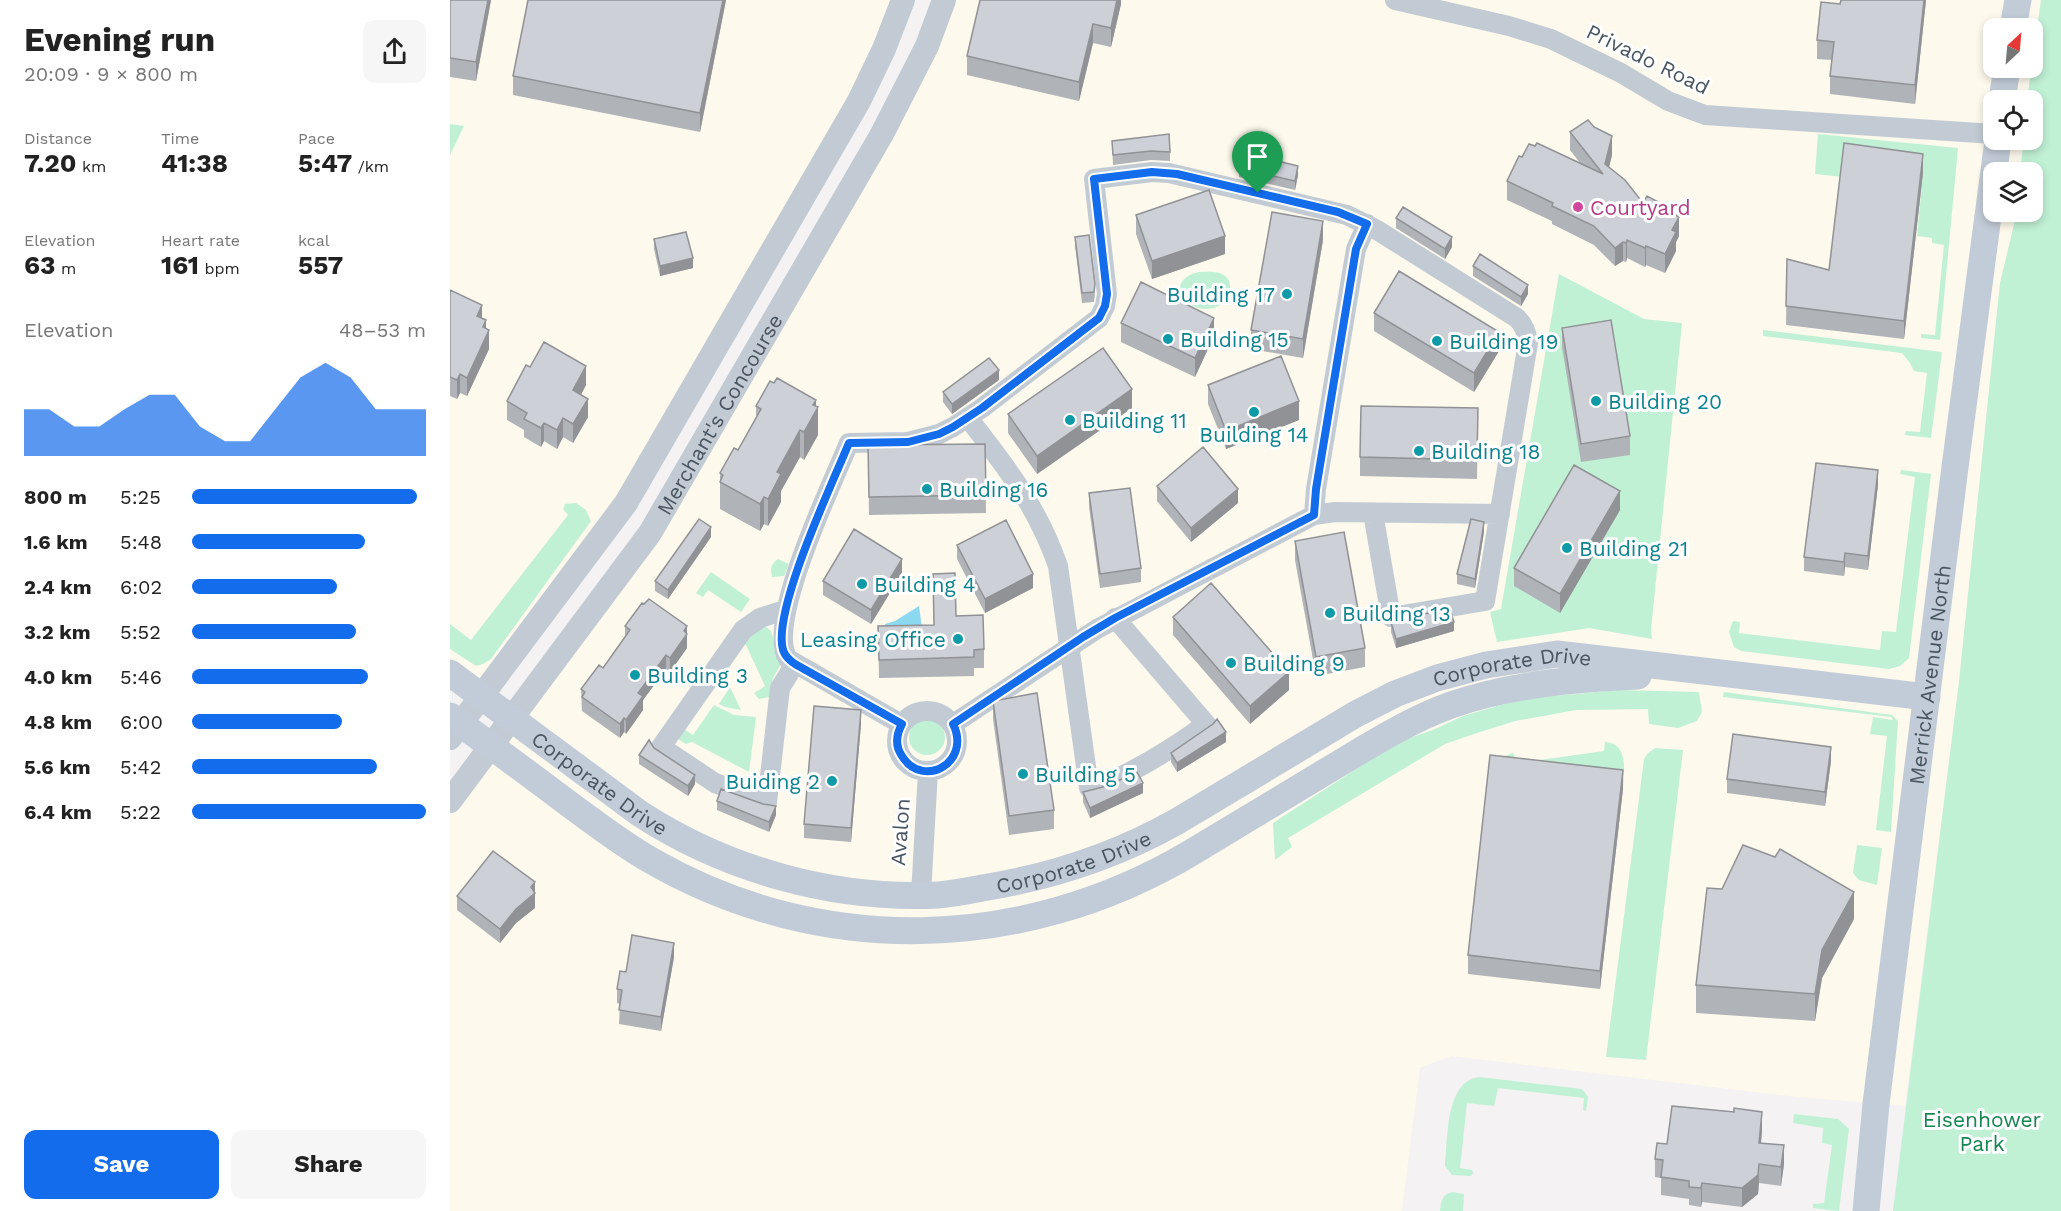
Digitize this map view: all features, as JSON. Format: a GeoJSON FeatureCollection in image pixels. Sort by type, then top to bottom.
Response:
{"type":"FeatureCollection","features":[{"type":"Feature","properties":{"kind":"main road"},"geometry":{"type":"LineString","coordinates":[[2015,18],[2018,0]]}},
{"type":"Feature","properties":{"kind":"main road","name":"Merrick Avenue North"},"geometry":{"type":"LineString","coordinates":[[1866,1211],[1876,1104],[1997,150]]}},
{"type":"Feature","properties":{"kind":"main road","name":"Corporate Drive"},"geometry":{"type":"LineString","coordinates":[[450,673],[639,813],[670,832],[716,854],[754,868],[809,883],[875,894],[921,895],[955,893],[1005,884],[1083,864],[1153,835],[1375,703],[1417,685],[1511,660],[1557,654],[1927,697]]}},
{"type":"Feature","properties":{"kind":"main road","name":"Corporate Drive"},"geometry":{"type":"LineString","coordinates":[[454,726],[491,746],[609,834],[673,872],[716,891],[787,916],[830,925],[918,932],[980,927],[1064,910],[1139,881],[1189,854],[1386,735],[1430,713],[1452,705],[1498,692],[1549,682],[1714,672]]}},
{"type":"Feature","properties":{"kind":"main road"},"geometry":{"type":"LineString","coordinates":[[1199,809],[1221,813],[1235,825]]}},
{"type":"Feature","properties":{"kind":"street","name":"Merchant's Concourse"},"geometry":{"type":"LineString","coordinates":[[454,726],[482,696],[626,503],[850,117],[884,49],[903,0]]}},
{"type":"Feature","properties":{"kind":"street","name":"Merchant's Concourse"},"geometry":{"type":"LineString","coordinates":[[450,801],[633,557],[667,505],[882,134],[927,46],[944,0]]}},
{"type":"Feature","properties":{"kind":"street","name":"Privado Road"},"geometry":{"type":"LineString","coordinates":[[1395,0],[1509,26],[1551,39],[1621,73],[1668,101],[1705,115],[1983,133]]}},
{"type":"Feature","properties":{"kind":"street"},"geometry":{"type":"LineString","coordinates":[[902,724],[788,659],[783,646],[785,610],[796,574],[849,443],[908,442],[939,434],[968,418],[1095,323],[1102,313],[1107,294],[1094,179],[1152,172],[1169,173],[1338,212],[1367,224],[1517,318],[1525,329],[1528,343],[1485,601],[1391,617],[1373,513]]}},
{"type":"Feature","properties":{"kind":"street"},"geometry":{"type":"LineString","coordinates":[[1314,515],[1316,489],[1356,249],[1367,224]]}},
{"type":"Feature","properties":{"kind":"street"},"geometry":{"type":"LineString","coordinates":[[968,418],[1019,485],[1045,532],[1058,566],[1089,788],[1117,778],[1184,740],[1206,724],[1115,618]]}},
{"type":"Feature","properties":{"kind":"street"},"geometry":{"type":"LineString","coordinates":[[953,724],[1115,618],[1314,515],[1335,512],[1500,514]]}},
{"type":"Feature","properties":{"kind":"street"},"geometry":{"type":"LineString","coordinates":[[785,610],[760,618],[743,630],[661,747],[716,783],[767,802],[780,688],[795,664]]}},
{"type":"Feature","properties":{"kind":"street"},"geometry":{"type":"LineString","coordinates":[[930,710],[942,714],[953,724],[958,739],[955,753],[947,764],[928,771],[916,769],[909,765],[901,755],[897,742],[898,731],[905,719],[916,712],[930,710]]}},
{"type":"Feature","properties":{"kind":"street","name":"Avalon"},"geometry":{"type":"LineString","coordinates":[[921,895],[928,771]]}},
{"type":"Feature","properties":{"kind":"shaded area"},"geometry":{"type":"Polygon","coordinates":[[[450,0],[903,0],[720,343],[482,696],[450,673],[450,0]]]}},
{"type":"Feature","properties":{"kind":"shaded area"},"geometry":{"type":"Polygon","coordinates":[[[944,0],[2041,0],[2039,18],[1983,18],[1983,78],[2030,78],[2028,90],[1983,90],[1983,150],[2023,150],[2021,162],[1983,162],[1983,222],[2015,222],[2000,283],[1959,682],[1905,1106],[1789,1096],[1451,1056],[1420,1068],[1402,1211],[450,1211],[450,801],[633,557],[944,0]]]}},
{"type":"Feature","properties":{"kind":"green space","name":"Eisenhower Park"},"geometry":{"type":"Polygon","coordinates":[[[2041,0],[2061,0],[2061,1211],[1893,1211],[1959,682],[2000,283],[2015,222],[2043,222],[2043,162],[2021,162],[2023,150],[2043,150],[2043,90],[2028,90],[2030,78],[2043,78],[2043,18],[2038,18],[2041,0]]]}},
{"type":"Feature","properties":{"kind":"green space"},"geometry":{"type":"Polygon","coordinates":[[[450,124],[464,126],[450,155],[450,124]]]}},
{"type":"Feature","properties":{"kind":"green space"},"geometry":{"type":"Polygon","coordinates":[[[1818,134],[1958,148],[1940,340],[1921,338],[1921,334],[1935,335],[1944,245],[1932,243],[1932,238],[1917,236],[1923,173],[1844,177],[1815,174],[1818,134]]]}},
{"type":"Feature","properties":{"kind":"green space"},"geometry":{"type":"Polygon","coordinates":[[[1199,272],[1219,273],[1229,280],[1229,294],[1221,305],[1210,309],[1200,308],[1190,304],[1184,298],[1180,291],[1181,283],[1187,277],[1199,272]]]}},
{"type":"Feature","properties":{"kind":"green space"},"geometry":{"type":"Polygon","coordinates":[[[1559,274],[1644,319],[1682,323],[1651,630],[1652,639],[1589,628],[1497,642],[1490,612],[1501,609],[1559,274]]]}},
{"type":"Feature","properties":{"kind":"green space"},"geometry":{"type":"Polygon","coordinates":[[[1763,330],[1942,352],[1931,438],[1905,435],[1906,431],[1920,432],[1927,373],[1914,371],[1902,353],[1763,336],[1763,330]]]}},
{"type":"Feature","properties":{"kind":"green space"},"geometry":{"type":"Polygon","coordinates":[[[1901,470],[1931,474],[1909,658],[1900,666],[1889,669],[1741,651],[1734,647],[1729,632],[1733,621],[1740,622],[1739,633],[1880,650],[1882,631],[1896,632],[1915,477],[1900,474],[1901,470]]]}},
{"type":"Feature","properties":{"kind":"green space"},"geometry":{"type":"Polygon","coordinates":[[[576,503],[586,510],[591,521],[491,659],[476,666],[450,649],[450,624],[471,640],[568,515],[563,509],[565,504],[576,503]]]}},
{"type":"Feature","properties":{"kind":"green space"},"geometry":{"type":"Polygon","coordinates":[[[778,559],[789,564],[784,576],[772,577],[772,566],[778,559]]]}},
{"type":"Feature","properties":{"kind":"green space"},"geometry":{"type":"Polygon","coordinates":[[[711,572],[750,599],[741,612],[708,590],[703,597],[696,593],[711,572]]]}},
{"type":"Feature","properties":{"kind":"green space"},"geometry":{"type":"Polygon","coordinates":[[[759,626],[771,631],[780,666],[773,678],[769,697],[759,699],[754,693],[765,686],[745,643],[759,626]]]}},
{"type":"Feature","properties":{"kind":"green space"},"geometry":{"type":"Polygon","coordinates":[[[730,687],[741,710],[719,704],[730,687]]]}},
{"type":"Feature","properties":{"kind":"green space"},"geometry":{"type":"Polygon","coordinates":[[[1618,690],[1699,692],[1702,712],[1697,721],[1678,728],[1649,724],[1648,709],[1576,710],[1515,721],[1445,744],[1288,838],[1292,847],[1275,860],[1273,823],[1396,743],[1463,716],[1521,699],[1618,690]]]}},
{"type":"Feature","properties":{"kind":"green space"},"geometry":{"type":"Polygon","coordinates":[[[1724,692],[1892,715],[1898,721],[1891,832],[1876,830],[1887,736],[1870,734],[1873,717],[1893,720],[1891,717],[1723,697],[1724,692]]]}},
{"type":"Feature","properties":{"kind":"green space"},"geometry":{"type":"Polygon","coordinates":[[[714,705],[734,715],[756,717],[749,772],[692,742],[686,744],[678,739],[682,728],[693,735],[714,705]]]}},
{"type":"Feature","properties":{"kind":"green space"},"geometry":{"type":"Polygon","coordinates":[[[927,719],[940,724],[945,737],[940,750],[927,755],[914,750],[909,737],[914,724],[927,719]]]}},
{"type":"Feature","properties":{"kind":"green space"},"geometry":{"type":"Polygon","coordinates":[[[1605,742],[1618,747],[1622,753],[1623,789],[1490,773],[1493,760],[1513,753],[1518,763],[1604,751],[1605,742]]]}},
{"type":"Feature","properties":{"kind":"green space"},"geometry":{"type":"Polygon","coordinates":[[[1655,748],[1683,750],[1646,1060],[1606,1057],[1644,759],[1655,748]]]}},
{"type":"Feature","properties":{"kind":"green space"},"geometry":{"type":"Polygon","coordinates":[[[1857,845],[1882,848],[1877,885],[1859,880],[1853,873],[1857,845]]]}},
{"type":"Feature","properties":{"kind":"green space"},"geometry":{"type":"Polygon","coordinates":[[[1480,1077],[1582,1089],[1588,1097],[1586,1111],[1583,1110],[1584,1098],[1498,1088],[1494,1106],[1467,1103],[1460,1168],[1472,1170],[1473,1173],[1471,1176],[1452,1175],[1445,1166],[1448,1127],[1454,1099],[1460,1088],[1480,1077]]]}},
{"type":"Feature","properties":{"kind":"green space"},"geometry":{"type":"Polygon","coordinates":[[[1794,1114],[1838,1119],[1849,1129],[1839,1211],[1813,1208],[1813,1204],[1824,1203],[1832,1145],[1822,1143],[1823,1128],[1793,1123],[1794,1114]]]}},
{"type":"Feature","properties":{"kind":"green space"},"geometry":{"type":"Polygon","coordinates":[[[1452,1192],[1464,1194],[1463,1211],[1440,1211],[1443,1199],[1452,1192]]]}},
{"type":"Feature","properties":{"kind":"water"},"geometry":{"type":"Polygon","coordinates":[[[919,606],[923,636],[885,638],[885,624],[895,621],[919,606]]]}},
{"type":"Feature","properties":{"kind":"building"},"geometry":{"type":"Polygon","coordinates":[[[450,0],[488,0],[476,62],[450,58],[450,0]]]}},
{"type":"Feature","properties":{"kind":"building"},"geometry":{"type":"Polygon","coordinates":[[[528,0],[723,0],[700,113],[513,76],[528,0]]]}},
{"type":"Feature","properties":{"kind":"building"},"geometry":{"type":"Polygon","coordinates":[[[980,0],[1117,0],[1111,28],[1093,24],[1079,82],[967,56],[980,0]]]}},
{"type":"Feature","properties":{"kind":"building"},"geometry":{"type":"Polygon","coordinates":[[[1841,0],[1924,0],[1915,85],[1830,76],[1834,42],[1817,40],[1821,2],[1840,4],[1841,0]]]}},
{"type":"Feature","properties":{"kind":"building","name":"Courtyard"},"geometry":{"type":"Polygon","coordinates":[[[1588,120],[1594,127],[1612,136],[1605,164],[1625,180],[1643,203],[1647,196],[1666,206],[1665,208],[1679,217],[1672,230],[1676,232],[1665,254],[1627,240],[1626,243],[1623,242],[1615,248],[1594,226],[1507,181],[1519,156],[1522,157],[1529,144],[1535,146],[1537,143],[1603,174],[1570,132],[1588,120]]]}},
{"type":"Feature","properties":{"kind":"building"},"geometry":{"type":"Polygon","coordinates":[[[1169,134],[1170,152],[1151,151],[1113,155],[1112,141],[1169,134]]]}},
{"type":"Feature","properties":{"kind":"building"},"geometry":{"type":"Polygon","coordinates":[[[1844,143],[1923,154],[1904,321],[1786,306],[1787,259],[1829,270],[1844,143]]]}},
{"type":"Feature","properties":{"kind":"building"},"geometry":{"type":"Polygon","coordinates":[[[1242,152],[1298,166],[1295,181],[1239,168],[1242,152]]]}},
{"type":"Feature","properties":{"kind":"building"},"geometry":{"type":"Polygon","coordinates":[[[1209,190],[1225,236],[1152,261],[1136,215],[1209,190]]]}},
{"type":"Feature","properties":{"kind":"building"},"geometry":{"type":"Polygon","coordinates":[[[1403,207],[1452,237],[1445,249],[1396,218],[1403,207]]]}},
{"type":"Feature","properties":{"kind":"building","name":"Building 17"},"geometry":{"type":"Polygon","coordinates":[[[1272,212],[1323,221],[1303,339],[1251,330],[1272,212]]]}},
{"type":"Feature","properties":{"kind":"building"},"geometry":{"type":"Polygon","coordinates":[[[686,232],[693,258],[660,266],[654,239],[686,232]]]}},
{"type":"Feature","properties":{"kind":"building"},"geometry":{"type":"Polygon","coordinates":[[[1089,235],[1095,284],[1094,292],[1082,293],[1075,237],[1089,235]]]}},
{"type":"Feature","properties":{"kind":"building"},"geometry":{"type":"Polygon","coordinates":[[[1480,254],[1528,285],[1521,297],[1473,266],[1480,254]]]}},
{"type":"Feature","properties":{"kind":"building","name":"Building 19"},"geometry":{"type":"Polygon","coordinates":[[[1399,271],[1499,332],[1474,373],[1374,313],[1399,271]]]}},
{"type":"Feature","properties":{"kind":"building"},"geometry":{"type":"Polygon","coordinates":[[[1141,282],[1214,318],[1195,358],[1121,323],[1141,282]]]}},
{"type":"Feature","properties":{"kind":"building"},"geometry":{"type":"Polygon","coordinates":[[[450,290],[482,305],[477,316],[486,320],[483,327],[489,330],[467,378],[460,374],[457,380],[450,377],[450,290]]]}},
{"type":"Feature","properties":{"kind":"building","name":"Building 20"},"geometry":{"type":"Polygon","coordinates":[[[1611,320],[1630,436],[1581,444],[1562,328],[1611,320]]]}},
{"type":"Feature","properties":{"kind":"building"},"geometry":{"type":"Polygon","coordinates":[[[544,342],[586,366],[573,390],[588,399],[573,424],[563,418],[557,430],[544,423],[541,428],[524,419],[527,413],[507,401],[526,365],[530,367],[544,342]]]}},
{"type":"Feature","properties":{"kind":"building","name":"Building 11"},"geometry":{"type":"Polygon","coordinates":[[[1103,348],[1132,389],[1037,456],[1008,414],[1103,348]]]}},
{"type":"Feature","properties":{"kind":"building"},"geometry":{"type":"Polygon","coordinates":[[[1281,356],[1299,401],[1226,431],[1208,385],[1281,356]]]}},
{"type":"Feature","properties":{"kind":"building"},"geometry":{"type":"Polygon","coordinates":[[[989,358],[999,370],[952,404],[943,392],[989,358]]]}},
{"type":"Feature","properties":{"kind":"building"},"geometry":{"type":"Polygon","coordinates":[[[777,378],[816,400],[813,405],[818,407],[804,432],[800,430],[777,472],[781,474],[768,499],[764,497],[760,504],[720,482],[723,475],[720,473],[734,448],[738,450],[761,409],[756,406],[770,381],[774,383],[777,378]]]}},
{"type":"Feature","properties":{"kind":"building","name":"Building 18"},"geometry":{"type":"Polygon","coordinates":[[[1361,406],[1478,408],[1477,460],[1360,457],[1361,406]]]}},
{"type":"Feature","properties":{"kind":"building","name":"Building 16"},"geometry":{"type":"Polygon","coordinates":[[[985,444],[986,495],[869,497],[868,445],[985,444]]]}},
{"type":"Feature","properties":{"kind":"building"},"geometry":{"type":"Polygon","coordinates":[[[1203,447],[1238,489],[1191,528],[1157,486],[1203,447]]]}},
{"type":"Feature","properties":{"kind":"building"},"geometry":{"type":"Polygon","coordinates":[[[1816,463],[1878,470],[1868,556],[1845,553],[1844,562],[1804,557],[1816,463]]]}},
{"type":"Feature","properties":{"kind":"building","name":"Building 21"},"geometry":{"type":"Polygon","coordinates":[[[1574,465],[1620,491],[1560,594],[1514,568],[1574,465]]]}},
{"type":"Feature","properties":{"kind":"building"},"geometry":{"type":"Polygon","coordinates":[[[1130,488],[1141,568],[1100,574],[1089,493],[1130,488]]]}},
{"type":"Feature","properties":{"kind":"building"},"geometry":{"type":"Polygon","coordinates":[[[699,519],[711,527],[668,590],[655,581],[699,519]]]}},
{"type":"Feature","properties":{"kind":"building"},"geometry":{"type":"Polygon","coordinates":[[[1471,519],[1484,522],[1475,579],[1457,574],[1471,519]]]}},
{"type":"Feature","properties":{"kind":"building"},"geometry":{"type":"Polygon","coordinates":[[[1006,520],[1033,574],[985,599],[957,545],[1006,520]]]}},
{"type":"Feature","properties":{"kind":"building","name":"Building 4"},"geometry":{"type":"Polygon","coordinates":[[[854,529],[902,559],[871,610],[823,581],[854,529]]]}},
{"type":"Feature","properties":{"kind":"building","name":"Building 13"},"geometry":{"type":"Polygon","coordinates":[[[1344,532],[1365,648],[1316,657],[1295,541],[1344,532]]]}},
{"type":"Feature","properties":{"kind":"building"},"geometry":{"type":"Polygon","coordinates":[[[955,573],[956,616],[983,615],[984,649],[974,650],[974,657],[879,660],[878,626],[934,625],[933,574],[955,573]]]}},
{"type":"Feature","properties":{"kind":"building","name":"Building 9"},"geometry":{"type":"Polygon","coordinates":[[[1211,583],[1289,672],[1250,706],[1173,617],[1211,583]]]}},
{"type":"Feature","properties":{"kind":"building","name":"Building 3"},"geometry":{"type":"Polygon","coordinates":[[[649,599],[687,626],[684,631],[687,634],[670,658],[666,655],[638,693],[643,696],[626,720],[624,718],[620,724],[582,697],[585,692],[581,689],[599,665],[603,668],[630,630],[625,626],[642,603],[644,604],[649,599]]]}},
{"type":"Feature","properties":{"kind":"building"},"geometry":{"type":"Polygon","coordinates":[[[1450,610],[1454,622],[1396,639],[1391,622],[1410,616],[1450,610]]]}},
{"type":"Feature","properties":{"kind":"building","name":"Building 5"},"geometry":{"type":"Polygon","coordinates":[[[1037,693],[1054,810],[1009,816],[993,701],[1037,693]]]}},
{"type":"Feature","properties":{"kind":"building","name":"Buiding 2"},"geometry":{"type":"Polygon","coordinates":[[[814,706],[861,710],[851,828],[804,824],[814,706]]]}},
{"type":"Feature","properties":{"kind":"building"},"geometry":{"type":"Polygon","coordinates":[[[1217,719],[1226,732],[1177,763],[1171,753],[1217,719]]]}},
{"type":"Feature","properties":{"kind":"building"},"geometry":{"type":"Polygon","coordinates":[[[1733,734],[1831,747],[1825,792],[1727,779],[1733,734]]]}},
{"type":"Feature","properties":{"kind":"building"},"geometry":{"type":"Polygon","coordinates":[[[649,740],[654,748],[695,775],[688,786],[639,755],[649,740]]]}},
{"type":"Feature","properties":{"kind":"building"},"geometry":{"type":"Polygon","coordinates":[[[1490,755],[1623,770],[1600,971],[1468,955],[1490,755]]]}},
{"type":"Feature","properties":{"kind":"building"},"geometry":{"type":"Polygon","coordinates":[[[1137,772],[1143,783],[1090,808],[1083,792],[1107,786],[1137,772]]]}},
{"type":"Feature","properties":{"kind":"building"},"geometry":{"type":"Polygon","coordinates":[[[721,789],[763,804],[776,806],[769,822],[717,801],[721,789]]]}},
{"type":"Feature","properties":{"kind":"building"},"geometry":{"type":"Polygon","coordinates":[[[1743,845],[1775,857],[1780,849],[1854,892],[1822,950],[1815,994],[1696,985],[1707,888],[1722,889],[1743,845]]]}},
{"type":"Feature","properties":{"kind":"building"},"geometry":{"type":"Polygon","coordinates":[[[493,851],[535,882],[531,887],[535,893],[516,909],[500,929],[457,896],[493,851]]]}},
{"type":"Feature","properties":{"kind":"building"},"geometry":{"type":"Polygon","coordinates":[[[632,935],[674,943],[661,1017],[619,1010],[622,990],[617,989],[620,971],[626,972],[632,935]]]}},
{"type":"Feature","properties":{"kind":"building"},"geometry":{"type":"Polygon","coordinates":[[[1672,1106],[1734,1112],[1734,1108],[1762,1112],[1759,1143],[1784,1145],[1781,1167],[1759,1164],[1758,1175],[1742,1188],[1702,1183],[1701,1188],[1689,1187],[1689,1181],[1661,1177],[1663,1160],[1655,1159],[1657,1143],[1667,1144],[1672,1106]]]}},
{"type":"Feature","properties":{"kind":"place","name":"Courtyard"},"geometry":{"type":"Point","coordinates":[1578,207]}},
{"type":"Feature","properties":{"kind":"place","name":"Building 17"},"geometry":{"type":"Point","coordinates":[1287,294]}},
{"type":"Feature","properties":{"kind":"place","name":"Building 15"},"geometry":{"type":"Point","coordinates":[1168,339]}},
{"type":"Feature","properties":{"kind":"place","name":"Building 19"},"geometry":{"type":"Point","coordinates":[1437,341]}},
{"type":"Feature","properties":{"kind":"place","name":"Building 20"},"geometry":{"type":"Point","coordinates":[1596,401]}},
{"type":"Feature","properties":{"kind":"place","name":"Building 14"},"geometry":{"type":"Point","coordinates":[1254,412]}},
{"type":"Feature","properties":{"kind":"place","name":"Building 11"},"geometry":{"type":"Point","coordinates":[1070,420]}},
{"type":"Feature","properties":{"kind":"place","name":"Building 18"},"geometry":{"type":"Point","coordinates":[1419,451]}},
{"type":"Feature","properties":{"kind":"place","name":"Building 16"},"geometry":{"type":"Point","coordinates":[927,489]}},
{"type":"Feature","properties":{"kind":"place","name":"Building 21"},"geometry":{"type":"Point","coordinates":[1567,548]}},
{"type":"Feature","properties":{"kind":"place","name":"Building 4"},"geometry":{"type":"Point","coordinates":[862,584]}},
{"type":"Feature","properties":{"kind":"place","name":"Building 13"},"geometry":{"type":"Point","coordinates":[1330,613]}},
{"type":"Feature","properties":{"kind":"place","name":"Leasing Office"},"geometry":{"type":"Point","coordinates":[958,639]}},
{"type":"Feature","properties":{"kind":"place","name":"Building 9"},"geometry":{"type":"Point","coordinates":[1231,663]}},
{"type":"Feature","properties":{"kind":"place","name":"Building 3"},"geometry":{"type":"Point","coordinates":[635,675]}},
{"type":"Feature","properties":{"kind":"place","name":"Building 5"},"geometry":{"type":"Point","coordinates":[1023,774]}},
{"type":"Feature","properties":{"kind":"place","name":"Buiding 2"},"geometry":{"type":"Point","coordinates":[832,781]}},
{"type":"Feature","properties":{"kind":"route"},"geometry":{"type":"LineString","coordinates":[[1152,172],[1169,173],[1258,193],[1347,214],[1367,224],[1356,249],[1316,489],[1314,515],[1115,618],[953,724],[958,746],[952,759],[942,768],[922,771],[909,765],[898,749],[897,736],[902,724],[791,662],[783,650],[782,633],[790,592],[849,443],[908,442],[939,434],[968,418],[1095,323],[1102,313],[1107,294],[1094,179],[1152,172]]}}]}
